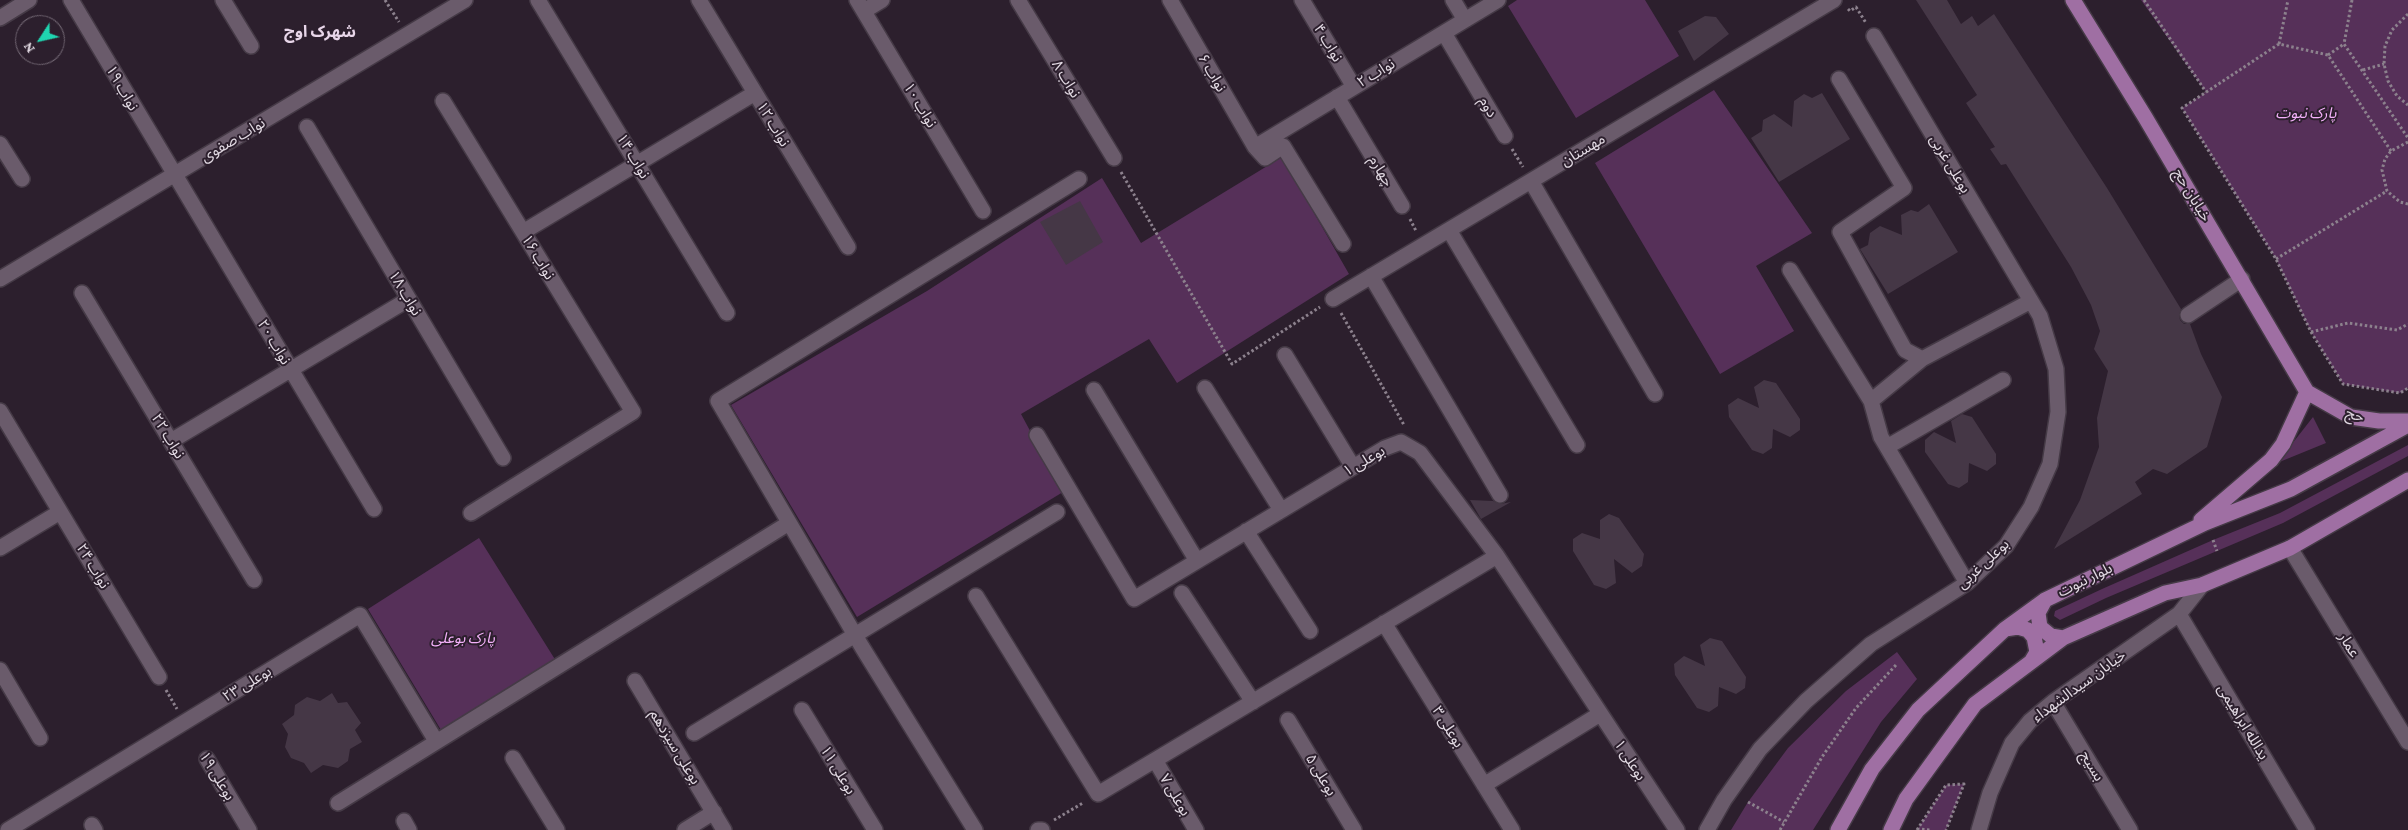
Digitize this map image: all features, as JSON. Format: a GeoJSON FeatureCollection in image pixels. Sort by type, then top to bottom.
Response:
{"type":"FeatureCollection","features":[{"type":"Feature","properties":{"kind":"main road","name":"خیابان حج"},"geometry":{"type":"LineString","coordinates":[[2073,0],[2242,279],[2307,392]]}},
{"type":"Feature","properties":{"kind":"main road","name":"حج"},"geometry":{"type":"LineString","coordinates":[[2307,392],[2351,417],[2379,421],[2408,421]]}},
{"type":"Feature","properties":{"kind":"main road"},"geometry":{"type":"LineString","coordinates":[[2184,532],[2271,460],[2283,444],[2307,392]]}},
{"type":"Feature","properties":{"kind":"main road","name":"بلوار نبوت"},"geometry":{"type":"LineString","coordinates":[[1838,830],[1872,769],[1918,710],[2005,630],[2045,600],[2184,532],[2291,489],[2408,426]]}},
{"type":"Feature","properties":{"kind":"main road"},"geometry":{"type":"LineString","coordinates":[[1891,830],[1906,799],[1976,704],[2063,638],[2165,593],[2202,585],[2290,548],[2408,480]]}},
{"type":"Feature","properties":{"kind":"main road"},"geometry":{"type":"LineString","coordinates":[[2045,600],[2038,613],[2040,627],[2051,636],[2063,638]]}},
{"type":"Feature","properties":{"kind":"main road"},"geometry":{"type":"LineString","coordinates":[[2005,630],[2018,627],[2028,630],[2034,637],[2037,652],[2030,663]]}},
{"type":"Feature","properties":{"kind":"street"},"geometry":{"type":"LineString","coordinates":[[0,18],[29,0]]}},
{"type":"Feature","properties":{"kind":"street","name":"نواب ۱۹"},"geometry":{"type":"LineString","coordinates":[[71,0],[174,175]]}},
{"type":"Feature","properties":{"kind":"street"},"geometry":{"type":"LineString","coordinates":[[223,0],[251,46]]}},
{"type":"Feature","properties":{"kind":"street","name":"نواب صفوی"},"geometry":{"type":"LineString","coordinates":[[0,280],[465,0]]}},
{"type":"Feature","properties":{"kind":"street","name":"نواب ۱۴"},"geometry":{"type":"LineString","coordinates":[[538,0],[727,312]]}},
{"type":"Feature","properties":{"kind":"street","name":"نواب ۱۲"},"geometry":{"type":"LineString","coordinates":[[699,0],[848,247]]}},
{"type":"Feature","properties":{"kind":"street"},"geometry":{"type":"LineString","coordinates":[[860,6],[882,0]]}},
{"type":"Feature","properties":{"kind":"street","name":"نواب ۸"},"geometry":{"type":"LineString","coordinates":[[1018,0],[1114,158]]}},
{"type":"Feature","properties":{"kind":"street","name":"نواب ۶"},"geometry":{"type":"LineString","coordinates":[[1170,0],[1255,147]]}},
{"type":"Feature","properties":{"kind":"street","name":"نواب ۴"},"geometry":{"type":"LineString","coordinates":[[1302,0],[1354,87]]}},
{"type":"Feature","properties":{"kind":"street"},"geometry":{"type":"LineString","coordinates":[[1453,0],[1465,20]]}},
{"type":"Feature","properties":{"kind":"street","name":"نواب ۲"},"geometry":{"type":"LineString","coordinates":[[1255,147],[1498,0]]}},
{"type":"Feature","properties":{"kind":"street","name":"مهستان"},"geometry":{"type":"LineString","coordinates":[[1333,299],[1531,181],[1840,3]]}},
{"type":"Feature","properties":{"kind":"street","name":"نواب ۱۰"},"geometry":{"type":"LineString","coordinates":[[860,6],[983,211]]}},
{"type":"Feature","properties":{"kind":"street","name":"دوم"},"geometry":{"type":"LineString","coordinates":[[1444,33],[1505,136]]}},
{"type":"Feature","properties":{"kind":"street","name":"بوعلی غربی"},"geometry":{"type":"LineString","coordinates":[[1707,830],[1724,800],[1760,750],[1806,701],[1871,644],[1967,583],[2006,546],[2031,507],[2050,464],[2058,412],[2056,369],[2040,316],[1874,36]]}},
{"type":"Feature","properties":{"kind":"street"},"geometry":{"type":"LineString","coordinates":[[1839,79],[1904,188],[1840,232],[1906,350],[1922,359]]}},
{"type":"Feature","properties":{"kind":"street"},"geometry":{"type":"LineString","coordinates":[[523,232],[755,93]]}},
{"type":"Feature","properties":{"kind":"street","name":"چهارم"},"geometry":{"type":"LineString","coordinates":[[1337,97],[1402,206]]}},
{"type":"Feature","properties":{"kind":"street","name":"نواب ۱۶"},"geometry":{"type":"LineString","coordinates":[[443,101],[632,412],[471,513]]}},
{"type":"Feature","properties":{"kind":"street","name":"نواب ۱۸"},"geometry":{"type":"LineString","coordinates":[[307,127],[503,458]]}},
{"type":"Feature","properties":{"kind":"street"},"geometry":{"type":"LineString","coordinates":[[0,144],[22,179]]}},
{"type":"Feature","properties":{"kind":"street"},"geometry":{"type":"LineString","coordinates":[[1255,147],[1265,158],[1283,146],[1343,244]]}},
{"type":"Feature","properties":{"kind":"street","name":"نواب ۲۰"},"geometry":{"type":"LineString","coordinates":[[174,175],[374,509]]}},
{"type":"Feature","properties":{"kind":"street"},"geometry":{"type":"LineString","coordinates":[[975,830],[855,634],[718,401],[1079,179]]}},
{"type":"Feature","properties":{"kind":"street"},"geometry":{"type":"LineString","coordinates":[[1531,181],[1655,394]]}},
{"type":"Feature","properties":{"kind":"street"},"geometry":{"type":"LineString","coordinates":[[1449,230],[1577,445]]}},
{"type":"Feature","properties":{"kind":"street"},"geometry":{"type":"LineString","coordinates":[[1790,270],[1871,401],[1881,437],[1967,583]]}},
{"type":"Feature","properties":{"kind":"street"},"geometry":{"type":"LineString","coordinates":[[1371,276],[1500,495]]}},
{"type":"Feature","properties":{"kind":"street"},"geometry":{"type":"LineString","coordinates":[[2188,315],[2242,279]]}},
{"type":"Feature","properties":{"kind":"street","name":"نواب ۲۲"},"geometry":{"type":"LineString","coordinates":[[82,293],[254,580]]}},
{"type":"Feature","properties":{"kind":"street"},"geometry":{"type":"LineString","coordinates":[[171,441],[409,299]]}},
{"type":"Feature","properties":{"kind":"street"},"geometry":{"type":"LineString","coordinates":[[1871,401],[1922,359],[2031,301]]}},
{"type":"Feature","properties":{"kind":"street"},"geometry":{"type":"LineString","coordinates":[[1285,355],[1353,467]]}},
{"type":"Feature","properties":{"kind":"street"},"geometry":{"type":"LineString","coordinates":[[1887,447],[2003,380]]}},
{"type":"Feature","properties":{"kind":"street"},"geometry":{"type":"LineString","coordinates":[[1205,388],[1281,510]]}},
{"type":"Feature","properties":{"kind":"street"},"geometry":{"type":"LineString","coordinates":[[1094,390],[1197,561]]}},
{"type":"Feature","properties":{"kind":"street","name":"نواب ۲۴"},"geometry":{"type":"LineString","coordinates":[[0,411],[158,677]]}},
{"type":"Feature","properties":{"kind":"street","name":"بوعلی ۱"},"geometry":{"type":"LineString","coordinates":[[1037,435],[1134,599],[1385,448],[1401,442],[1420,453],[1497,556],[1676,830]]}},
{"type":"Feature","properties":{"kind":"street"},"geometry":{"type":"LineString","coordinates":[[0,548],[60,512]]}},
{"type":"Feature","properties":{"kind":"street"},"geometry":{"type":"LineString","coordinates":[[694,734],[1056,512]]}},
{"type":"Feature","properties":{"kind":"street"},"geometry":{"type":"LineString","coordinates":[[338,803],[789,523]]}},
{"type":"Feature","properties":{"kind":"street"},"geometry":{"type":"LineString","coordinates":[[1246,531],[1310,631]]}},
{"type":"Feature","properties":{"kind":"street","name":"عمار"},"geometry":{"type":"LineString","coordinates":[[2290,548],[2408,742]]}},
{"type":"Feature","properties":{"kind":"street"},"geometry":{"type":"LineString","coordinates":[[976,596],[1098,794],[1497,556]]}},
{"type":"Feature","properties":{"kind":"street","name":"خیابان سیدالشهداء"},"geometry":{"type":"LineString","coordinates":[[1979,830],[1990,793],[2012,743],[2030,721],[2053,702],[2179,614],[2202,585]]}},
{"type":"Feature","properties":{"kind":"street"},"geometry":{"type":"LineString","coordinates":[[1182,593],[1253,702]]}},
{"type":"Feature","properties":{"kind":"street","name":"یدالله ابراهیمی"},"geometry":{"type":"LineString","coordinates":[[2179,614],[2307,830]]}},
{"type":"Feature","properties":{"kind":"street","name":"بوعلی ۲۳"},"geometry":{"type":"LineString","coordinates":[[8,830],[360,615],[436,741]]}},
{"type":"Feature","properties":{"kind":"street","name":"بوعلی ۳"},"geometry":{"type":"LineString","coordinates":[[1384,623],[1512,830]]}},
{"type":"Feature","properties":{"kind":"street"},"geometry":{"type":"LineString","coordinates":[[0,670],[40,738]]}},
{"type":"Feature","properties":{"kind":"street","name":"بوعلی سیزدهم"},"geometry":{"type":"LineString","coordinates":[[635,681],[724,830]]}},
{"type":"Feature","properties":{"kind":"street","name":"بسیج"},"geometry":{"type":"LineString","coordinates":[[2053,702],[2130,830]]}},
{"type":"Feature","properties":{"kind":"street","name":"بوعلی ۱۱"},"geometry":{"type":"LineString","coordinates":[[802,710],[875,830]]}},
{"type":"Feature","properties":{"kind":"street"},"geometry":{"type":"LineString","coordinates":[[1484,785],[1600,714]]}},
{"type":"Feature","properties":{"kind":"street","name":"بوعلی ۵"},"geometry":{"type":"LineString","coordinates":[[1288,720],[1354,830]]}},
{"type":"Feature","properties":{"kind":"street"},"geometry":{"type":"LineString","coordinates":[[513,758],[557,830]]}},
{"type":"Feature","properties":{"kind":"street","name":"بوعلی ۱۹"},"geometry":{"type":"LineString","coordinates":[[207,759],[249,830]]}},
{"type":"Feature","properties":{"kind":"street","name":"بوعلی ۷"},"geometry":{"type":"LineString","coordinates":[[1155,760],[1196,830]]}},
{"type":"Feature","properties":{"kind":"street"},"geometry":{"type":"LineString","coordinates":[[685,830],[714,812]]}},
{"type":"Feature","properties":{"kind":"path"},"geometry":{"type":"LineString","coordinates":[[385,0],[407,35]]}},
{"type":"Feature","properties":{"kind":"path"},"geometry":{"type":"LineString","coordinates":[[2144,0],[2206,92]]}},
{"type":"Feature","properties":{"kind":"path"},"geometry":{"type":"LineString","coordinates":[[2288,0],[2279,44],[2182,108],[2276,259],[2311,332],[2343,384],[2400,393],[2408,388]]}},
{"type":"Feature","properties":{"kind":"path"},"geometry":{"type":"LineString","coordinates":[[2328,55],[2344,44],[2352,0]]}},
{"type":"Feature","properties":{"kind":"path"},"geometry":{"type":"LineString","coordinates":[[1840,3],[1850,11],[1856,7],[1874,36]]}},
{"type":"Feature","properties":{"kind":"path"},"geometry":{"type":"LineString","coordinates":[[2408,14],[2392,30],[2385,46],[2384,64],[2388,81],[2397,96],[2408,105]]}},
{"type":"Feature","properties":{"kind":"path"},"geometry":{"type":"LineString","coordinates":[[2279,44],[2328,55],[2391,151]]}},
{"type":"Feature","properties":{"kind":"path"},"geometry":{"type":"LineString","coordinates":[[2344,44],[2408,140],[2391,151],[2385,160],[2382,170],[2382,180],[2387,191],[2400,202],[2408,204]]}},
{"type":"Feature","properties":{"kind":"path"},"geometry":{"type":"LineString","coordinates":[[2363,70],[2384,64]]}},
{"type":"Feature","properties":{"kind":"path"},"geometry":{"type":"LineString","coordinates":[[1505,136],[1531,181]]}},
{"type":"Feature","properties":{"kind":"path"},"geometry":{"type":"LineString","coordinates":[[1114,158],[1232,364],[1333,299],[1406,427]]}},
{"type":"Feature","properties":{"kind":"path"},"geometry":{"type":"LineString","coordinates":[[2276,259],[2387,191]]}},
{"type":"Feature","properties":{"kind":"path"},"geometry":{"type":"LineString","coordinates":[[1402,206],[1424,245]]}},
{"type":"Feature","properties":{"kind":"path"},"geometry":{"type":"LineString","coordinates":[[2311,332],[2348,323],[2397,330],[2408,324]]}},
{"type":"Feature","properties":{"kind":"path"},"geometry":{"type":"LineString","coordinates":[[2213,540],[2217,552]]}},
{"type":"Feature","properties":{"kind":"path"},"geometry":{"type":"LineString","coordinates":[[1780,830],[1822,757],[1856,708],[1896,665]]}},
{"type":"Feature","properties":{"kind":"path"},"geometry":{"type":"LineString","coordinates":[[158,677],[185,722]]}},
{"type":"Feature","properties":{"kind":"path"},"geometry":{"type":"LineString","coordinates":[[1917,830],[1946,785],[1964,784],[1946,830]]}},
{"type":"Feature","properties":{"kind":"path"},"geometry":{"type":"LineString","coordinates":[[1040,829],[1098,794]]}},
{"type":"Feature","properties":{"kind":"path"},"geometry":{"type":"LineString","coordinates":[[1748,802],[1784,822]]}},
{"type":"Feature","properties":{"kind":"path"},"geometry":{"type":"LineString","coordinates":[[1917,830],[1930,830]]}},
{"type":"Feature","properties":{"kind":"green space"},"geometry":{"type":"Polygon","coordinates":[[[1517,0],[1645,0],[1679,56],[1576,118],[1508,6],[1517,0]]]}},
{"type":"Feature","properties":{"kind":"green space","name":"پارک نبوت"},"geometry":{"type":"Polygon","coordinates":[[[2141,0],[2408,0],[2408,388],[2400,393],[2343,384],[2311,332],[2276,259],[2182,108],[2206,92],[2141,0]]]}},
{"type":"Feature","properties":{"kind":"green space"},"geometry":{"type":"Polygon","coordinates":[[[1714,90],[1812,233],[1756,266],[1794,331],[1720,374],[1595,163],[1714,90]]]}},
{"type":"Feature","properties":{"kind":"green space"},"geometry":{"type":"Polygon","coordinates":[[[1282,157],[1349,274],[1177,383],[1149,339],[1021,414],[1063,492],[857,617],[731,405],[927,291],[1102,178],[1141,243],[1282,157]]]}},
{"type":"Feature","properties":{"kind":"green space"},"geometry":{"type":"Polygon","coordinates":[[[2313,417],[2326,443],[2277,463],[2313,417]]]}},
{"type":"Feature","properties":{"kind":"green space"},"geometry":{"type":"Polygon","coordinates":[[[2408,445],[2408,456],[2283,523],[2106,598],[2060,620],[2054,616],[2055,611],[2102,589],[2280,513],[2408,445]]]}},
{"type":"Feature","properties":{"kind":"green space","name":"پارک بوعلی"},"geometry":{"type":"Polygon","coordinates":[[[479,538],[556,661],[441,730],[368,609],[479,538]]]}},
{"type":"Feature","properties":{"kind":"green space"},"geometry":{"type":"Polygon","coordinates":[[[1897,652],[1917,679],[1881,722],[1813,830],[1731,830],[1748,802],[1788,748],[1846,691],[1897,652]]]}},
{"type":"Feature","properties":{"kind":"green space"},"geometry":{"type":"Polygon","coordinates":[[[1964,784],[1946,830],[1917,830],[1946,785],[1964,784]]]}},
{"type":"Feature","properties":{"kind":"building"},"geometry":{"type":"Polygon","coordinates":[[[1916,0],[1947,0],[1961,24],[1972,16],[1978,26],[1994,14],[2107,188],[2181,309],[2180,320],[2184,324],[2190,324],[2201,354],[2222,397],[2207,447],[2167,474],[2153,469],[2135,482],[2142,494],[2054,549],[2080,500],[2099,447],[2097,418],[2108,371],[2094,349],[2100,331],[2091,305],[2071,267],[2006,164],[2001,165],[1990,149],[1995,147],[1966,103],[1977,95],[1916,0]]]}},
{"type":"Feature","properties":{"kind":"building"},"geometry":{"type":"Polygon","coordinates":[[[1705,16],[1716,17],[1729,34],[1694,61],[1678,31],[1705,16]]]}},
{"type":"Feature","properties":{"kind":"building"},"geometry":{"type":"Polygon","coordinates":[[[1822,93],[1850,139],[1779,182],[1751,138],[1762,131],[1763,120],[1774,114],[1792,127],[1794,101],[1804,94],[1812,98],[1822,93]]]}},
{"type":"Feature","properties":{"kind":"building"},"geometry":{"type":"Polygon","coordinates":[[[1080,201],[1103,242],[1066,265],[1040,222],[1080,201]]]}},
{"type":"Feature","properties":{"kind":"building"},"geometry":{"type":"Polygon","coordinates":[[[1929,204],[1958,252],[1888,294],[1860,249],[1868,245],[1870,233],[1880,226],[1902,235],[1901,215],[1911,210],[1918,212],[1929,204]]]}},
{"type":"Feature","properties":{"kind":"building"},"geometry":{"type":"Polygon","coordinates":[[[1764,380],[1776,383],[1800,419],[1800,430],[1790,437],[1773,429],[1772,448],[1763,454],[1752,450],[1729,417],[1728,405],[1738,398],[1759,408],[1754,387],[1764,380]]]}},
{"type":"Feature","properties":{"kind":"building"},"geometry":{"type":"Polygon","coordinates":[[[1962,414],[1972,417],[1996,454],[1996,464],[1987,471],[1969,463],[1968,482],[1959,488],[1948,484],[1925,452],[1925,440],[1934,432],[1956,443],[1951,421],[1962,414]]]}},
{"type":"Feature","properties":{"kind":"building"},"geometry":{"type":"Polygon","coordinates":[[[1470,500],[1493,501],[1500,504],[1511,502],[1481,519],[1470,500]]]}},
{"type":"Feature","properties":{"kind":"building"},"geometry":{"type":"Polygon","coordinates":[[[1609,514],[1619,518],[1644,554],[1642,566],[1632,573],[1614,559],[1616,583],[1606,589],[1594,585],[1573,551],[1573,539],[1582,533],[1600,539],[1600,520],[1609,514]]]}},
{"type":"Feature","properties":{"kind":"building"},"geometry":{"type":"Polygon","coordinates":[[[1710,638],[1722,641],[1746,677],[1745,688],[1736,694],[1719,687],[1718,706],[1709,712],[1697,708],[1675,675],[1674,664],[1684,656],[1705,666],[1700,645],[1710,638]]]}},
{"type":"Feature","properties":{"kind":"building"},"geometry":{"type":"Polygon","coordinates":[[[332,693],[338,703],[347,702],[361,723],[355,730],[362,742],[350,749],[348,761],[338,768],[323,765],[311,773],[304,763],[291,758],[285,747],[288,734],[282,724],[294,715],[295,705],[307,697],[320,701],[332,693]]]}},
{"type":"Feature","properties":{"kind":"district","name":"شهرک اوج"},"geometry":{"type":"Point","coordinates":[320,32]}}]}
